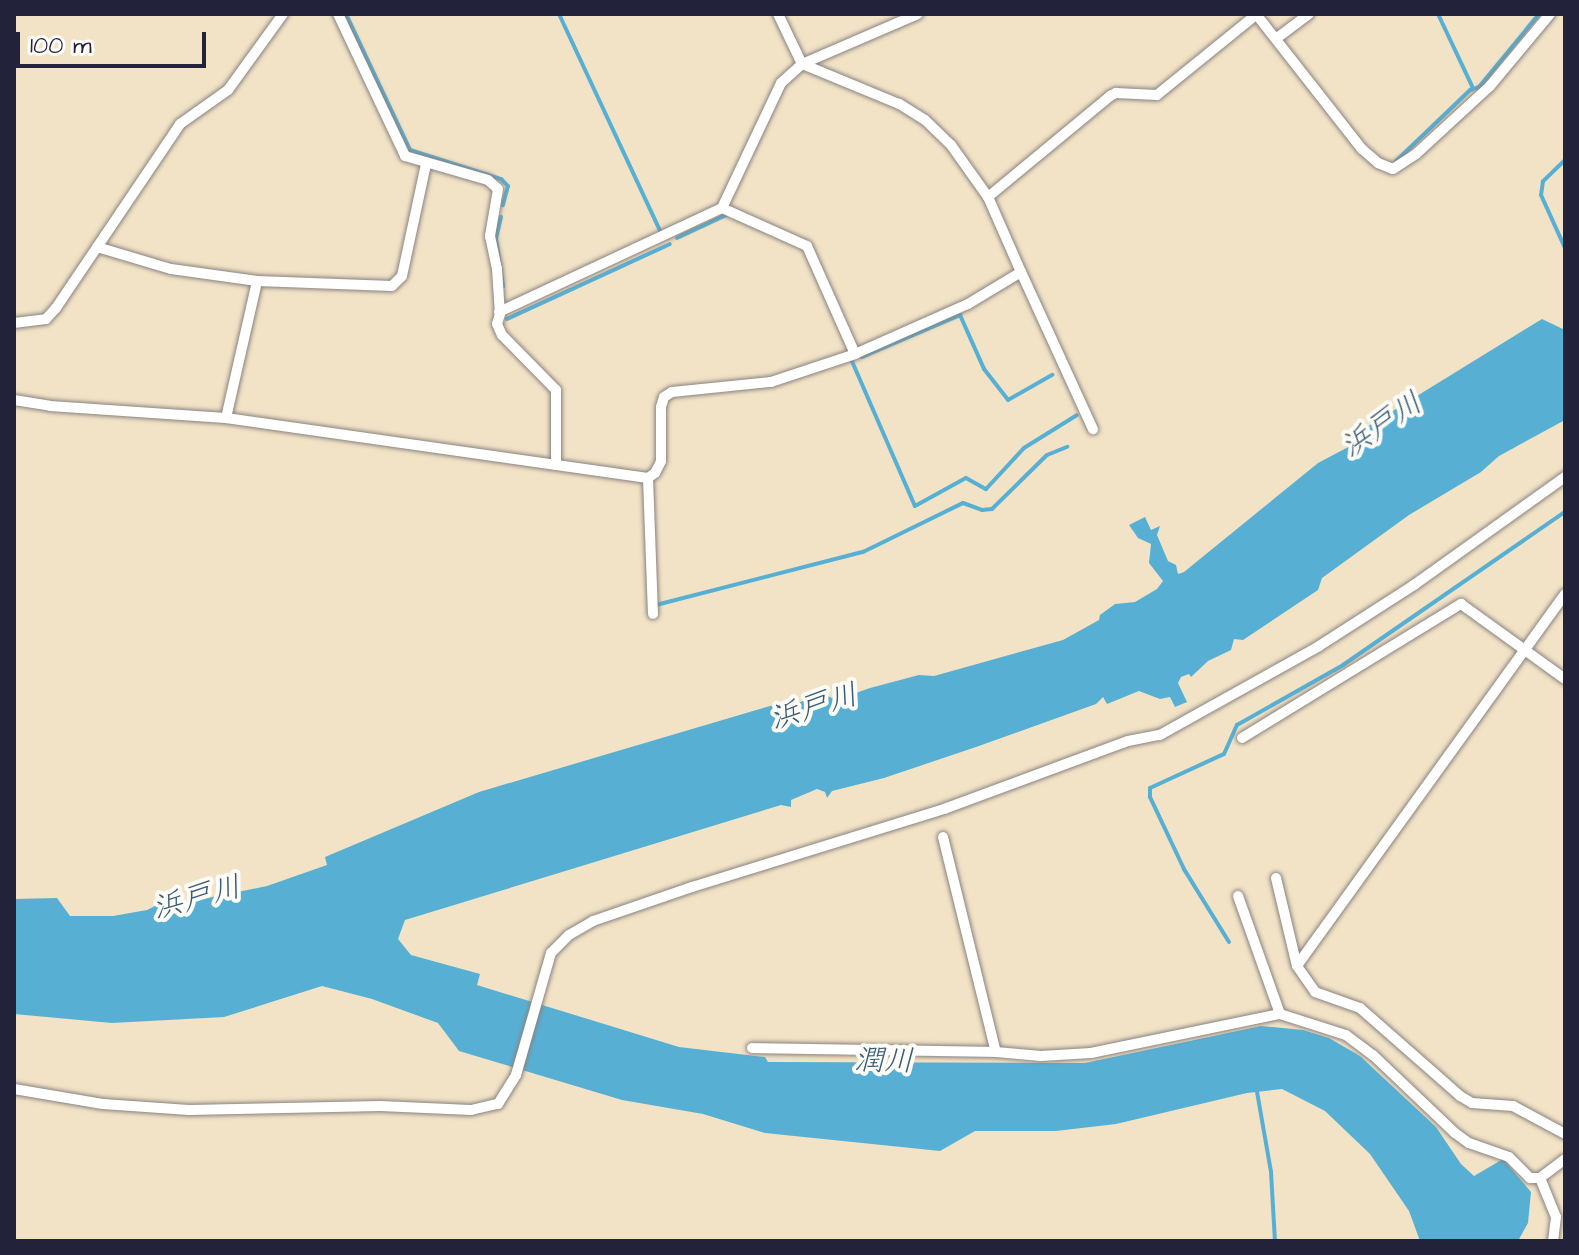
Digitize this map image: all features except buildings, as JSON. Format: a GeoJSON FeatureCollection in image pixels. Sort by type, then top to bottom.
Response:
{"type":"FeatureCollection","features":[{"type":"Feature","properties":{"kind":"street"},"geometry":{"type":"LineString","coordinates":[[14,323],[46,319],[180,124],[228,90],[283,14]]}},
{"type":"Feature","properties":{"kind":"street"},"geometry":{"type":"LineString","coordinates":[[338,14],[405,156],[488,180],[498,189],[490,236],[497,269],[497,324],[502,335],[556,390],[556,465]]}},
{"type":"Feature","properties":{"kind":"street"},"geometry":{"type":"LineString","coordinates":[[778,14],[802,64],[899,104],[925,120],[951,145],[988,197],[1093,429]]}},
{"type":"Feature","properties":{"kind":"street"},"geometry":{"type":"LineString","coordinates":[[499,312],[722,208],[781,83],[802,64],[918,14]]}},
{"type":"Feature","properties":{"kind":"street"},"geometry":{"type":"LineString","coordinates":[[988,197],[1110,96],[1116,93],[1157,95],[1256,14],[1362,149],[1378,163],[1393,169],[1416,154],[1490,86],[1550,14]]}},
{"type":"Feature","properties":{"kind":"street"},"geometry":{"type":"LineString","coordinates":[[1277,38],[1309,14]]}},
{"type":"Feature","properties":{"kind":"street"},"geometry":{"type":"LineString","coordinates":[[97,247],[171,269],[257,281],[392,286],[399,281],[426,164]]}},
{"type":"Feature","properties":{"kind":"street"},"geometry":{"type":"LineString","coordinates":[[722,208],[807,246],[855,354]]}},
{"type":"Feature","properties":{"kind":"street"},"geometry":{"type":"LineString","coordinates":[[14,400],[50,406],[226,418],[648,478],[655,473],[661,461],[661,407],[664,397],[672,392],[771,382],[855,354],[968,304],[1021,272]]}},
{"type":"Feature","properties":{"kind":"street"},"geometry":{"type":"LineString","coordinates":[[226,418],[257,281]]}},
{"type":"Feature","properties":{"kind":"street"},"geometry":{"type":"LineString","coordinates":[[14,1089],[103,1104],[189,1110],[380,1106],[471,1110],[498,1104],[516,1075],[551,953],[569,935],[593,921],[678,892],[944,809],[1128,741],[1160,735],[1319,646],[1414,585],[1565,477]]}},
{"type":"Feature","properties":{"kind":"street"},"geometry":{"type":"LineString","coordinates":[[648,478],[653,614]]}},
{"type":"Feature","properties":{"kind":"street"},"geometry":{"type":"LineString","coordinates":[[1297,966],[1565,594]]}},
{"type":"Feature","properties":{"kind":"street"},"geometry":{"type":"LineString","coordinates":[[1242,738],[1461,604],[1565,679]]}},
{"type":"Feature","properties":{"kind":"street"},"geometry":{"type":"LineString","coordinates":[[943,837],[996,1052]]}},
{"type":"Feature","properties":{"kind":"street"},"geometry":{"type":"LineString","coordinates":[[1276,878],[1297,966],[1315,992],[1360,1008],[1460,1096],[1472,1103],[1513,1106],[1565,1134]]}},
{"type":"Feature","properties":{"kind":"street"},"geometry":{"type":"LineString","coordinates":[[1238,896],[1280,1014]]}},
{"type":"Feature","properties":{"kind":"street"},"geometry":{"type":"LineString","coordinates":[[752,1048],[996,1052],[1041,1056],[1091,1053],[1280,1014],[1346,1035],[1373,1055],[1455,1133],[1469,1143],[1509,1157],[1530,1178],[1543,1176],[1565,1159]]}},
{"type":"Feature","properties":{"kind":"street"},"geometry":{"type":"LineString","coordinates":[[1543,1176],[1556,1217],[1553,1241]]}},
{"type":"Feature","properties":{"kind":"water","name":"浜戸川"},"geometry":{"type":"Polygon","coordinates":[[[1542,319],[1565,330],[1565,420],[1499,456],[1481,472],[1409,515],[1322,578],[1318,590],[1243,640],[1234,639],[1231,650],[1208,661],[1191,677],[1189,674],[1181,677],[1178,683],[1187,702],[1175,707],[1170,697],[1160,699],[1139,691],[1107,704],[1103,697],[1096,704],[976,747],[884,778],[832,791],[827,798],[825,792],[817,789],[791,800],[791,807],[781,805],[405,920],[398,939],[411,955],[480,974],[477,985],[679,1047],[765,1057],[768,1062],[1085,1063],[1261,1026],[1303,1030],[1329,1038],[1360,1056],[1436,1127],[1461,1164],[1474,1176],[1503,1159],[1531,1192],[1528,1223],[1518,1241],[1420,1241],[1409,1211],[1370,1154],[1325,1111],[1282,1089],[1247,1093],[1116,1124],[1056,1131],[975,1131],[940,1151],[765,1133],[703,1114],[622,1100],[459,1051],[438,1023],[372,999],[322,986],[224,1017],[112,1023],[14,1014],[14,899],[57,898],[70,916],[113,916],[147,910],[167,900],[193,901],[267,886],[327,865],[325,857],[479,792],[770,706],[798,703],[822,693],[836,700],[919,675],[934,676],[1063,640],[1099,620],[1100,615],[1115,604],[1135,602],[1157,589],[1163,581],[1149,563],[1151,544],[1138,538],[1129,525],[1145,517],[1151,530],[1160,526],[1157,535],[1168,561],[1176,565],[1178,574],[1184,572],[1318,463],[1354,444],[1352,436],[1542,319]]]}},
{"type":"Feature","properties":{"kind":"waterway"},"geometry":{"type":"LineString","coordinates":[[346,14],[410,150],[501,179],[508,186],[503,205]]}},
{"type":"Feature","properties":{"kind":"waterway"},"geometry":{"type":"LineString","coordinates":[[559,14],[660,231]]}},
{"type":"Feature","properties":{"kind":"waterway"},"geometry":{"type":"LineString","coordinates":[[1438,14],[1472,86]]}},
{"type":"Feature","properties":{"kind":"waterway"},"geometry":{"type":"LineString","coordinates":[[1396,161],[1470,90],[1479,87],[1539,14]]}},
{"type":"Feature","properties":{"kind":"waterway"},"geometry":{"type":"LineString","coordinates":[[1565,160],[1543,181],[1541,195],[1565,248]]}},
{"type":"Feature","properties":{"kind":"waterway"},"geometry":{"type":"LineString","coordinates":[[677,238],[726,215]]}},
{"type":"Feature","properties":{"kind":"waterway"},"geometry":{"type":"LineString","coordinates":[[501,217],[496,239],[503,286]]}},
{"type":"Feature","properties":{"kind":"waterway"},"geometry":{"type":"LineString","coordinates":[[507,319],[670,244]]}},
{"type":"Feature","properties":{"kind":"waterway"},"geometry":{"type":"LineString","coordinates":[[862,357],[960,315],[984,369],[1008,400],[1052,375]]}},
{"type":"Feature","properties":{"kind":"waterway"},"geometry":{"type":"LineString","coordinates":[[851,359],[915,506],[966,478],[986,489],[1024,448],[1077,415]]}},
{"type":"Feature","properties":{"kind":"waterway"},"geometry":{"type":"LineString","coordinates":[[656,605],[863,552],[963,503],[982,510],[992,509],[1047,455],[1067,447]]}},
{"type":"Feature","properties":{"kind":"waterway"},"geometry":{"type":"LineString","coordinates":[[1229,942],[1184,869],[1150,797],[1150,788],[1224,754],[1237,725],[1343,665],[1565,512]]}},
{"type":"Feature","properties":{"kind":"waterway"},"geometry":{"type":"LineString","coordinates":[[1256,1086],[1271,1172],[1275,1241]]}},
{"type":"Feature","properties":{"kind":"water label","name":"潤川"},"geometry":{"type":"Point","coordinates":[884,1061]}}]}
